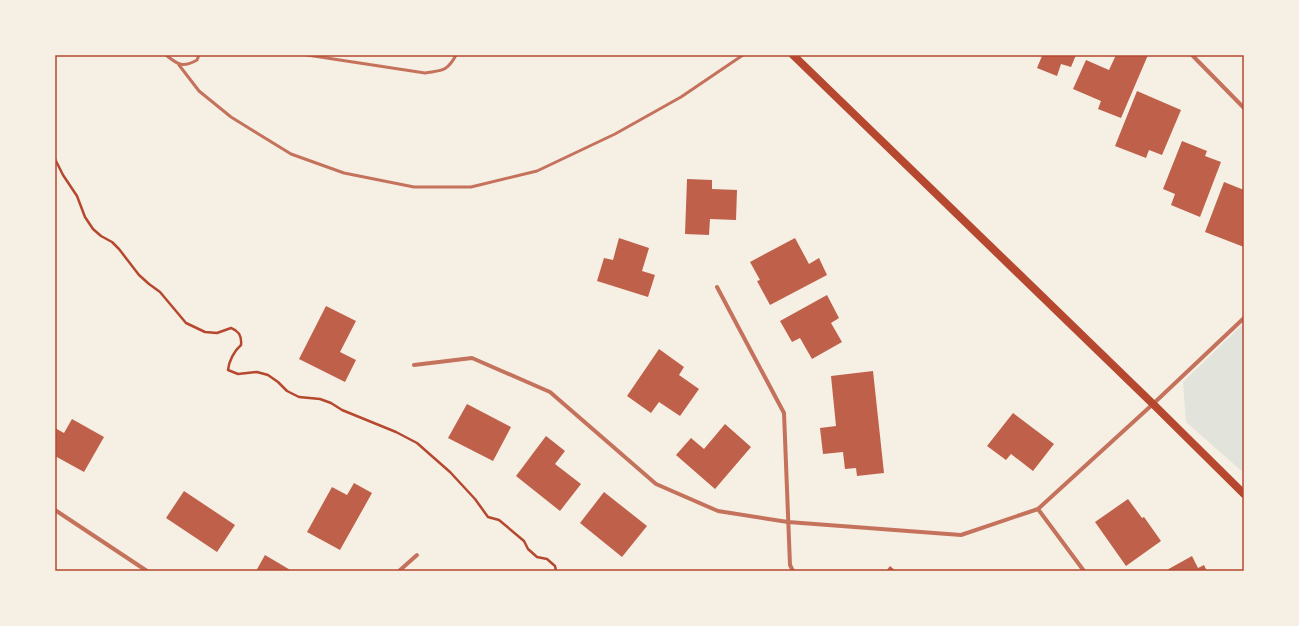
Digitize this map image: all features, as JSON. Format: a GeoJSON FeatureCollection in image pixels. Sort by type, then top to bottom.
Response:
{"type":"FeatureCollection","features":[{"type":"Feature","properties":{"kind":"main road"},"geometry":{"type":"LineString","coordinates":[[793,55],[1244,494]]}},
{"type":"Feature","properties":{"kind":"street"},"geometry":{"type":"LineString","coordinates":[[1192,55],[1244,108]]}},
{"type":"Feature","properties":{"kind":"street"},"geometry":{"type":"LineString","coordinates":[[717,287],[784,413],[790,565],[793,571]]}},
{"type":"Feature","properties":{"kind":"street"},"geometry":{"type":"LineString","coordinates":[[414,364],[472,358],[550,392],[656,484],[718,511],[788,522],[961,535],[1038,509],[1244,318]]}},
{"type":"Feature","properties":{"kind":"street"},"geometry":{"type":"LineString","coordinates":[[1038,509],[1084,571]]}},
{"type":"Feature","properties":{"kind":"street"},"geometry":{"type":"LineString","coordinates":[[55,510],[147,571]]}},
{"type":"Feature","properties":{"kind":"street"},"geometry":{"type":"LineString","coordinates":[[399,571],[417,555]]}},
{"type":"Feature","properties":{"kind":"lane"},"geometry":{"type":"LineString","coordinates":[[166,55],[179,65],[200,91],[231,117],[291,154],[344,173],[414,187],[471,187],[537,171],[615,134],[681,97],[743,55]]}},
{"type":"Feature","properties":{"kind":"lane"},"geometry":{"type":"LineString","coordinates":[[179,65],[188,65],[197,60],[199,55]]}},
{"type":"Feature","properties":{"kind":"lane"},"geometry":{"type":"LineString","coordinates":[[307,55],[425,73],[443,70],[451,65],[456,55]]}},
{"type":"Feature","properties":{"kind":"path"},"geometry":{"type":"LineString","coordinates":[[55,159],[63,175],[77,196],[85,217],[93,230],[119,248],[140,275],[160,292],[186,323],[205,332],[217,333],[231,328],[237,331],[240,336],[241,345],[237,348],[229,364],[228,370],[238,374],[257,372],[268,375],[287,391],[299,397],[320,399],[342,410],[396,432],[417,443],[450,472],[475,499],[488,516],[499,520],[524,541],[528,549],[537,557],[547,559],[555,566],[556,571]]}},
{"type":"Feature","properties":{"kind":"shaded area"},"geometry":{"type":"Polygon","coordinates":[[[1244,323],[1244,473],[1186,422],[1183,382],[1244,323]]]}},
{"type":"Feature","properties":{"kind":"building"},"geometry":{"type":"Polygon","coordinates":[[[1038,55],[1076,55],[1071,67],[1061,64],[1057,76],[1037,68],[1042,56],[1038,55]]]}},
{"type":"Feature","properties":{"kind":"building"},"geometry":{"type":"Polygon","coordinates":[[[1116,55],[1148,55],[1121,118],[1098,109],[1101,101],[1073,89],[1086,60],[1109,70],[1116,55]]]}},
{"type":"Feature","properties":{"kind":"building"},"geometry":{"type":"Polygon","coordinates":[[[1137,91],[1181,110],[1162,155],[1149,150],[1146,158],[1115,146],[1137,91]]]}},
{"type":"Feature","properties":{"kind":"building"},"geometry":{"type":"Polygon","coordinates":[[[1182,141],[1207,151],[1205,156],[1221,162],[1200,217],[1171,205],[1175,194],[1163,189],[1182,141]]]}},
{"type":"Feature","properties":{"kind":"building"},"geometry":{"type":"Polygon","coordinates":[[[687,179],[712,180],[712,189],[737,190],[736,220],[710,219],[709,235],[685,234],[687,179]]]}},
{"type":"Feature","properties":{"kind":"building"},"geometry":{"type":"Polygon","coordinates":[[[1224,182],[1244,190],[1244,247],[1205,232],[1224,182]]]}},
{"type":"Feature","properties":{"kind":"building"},"geometry":{"type":"Polygon","coordinates":[[[619,238],[649,248],[642,271],[655,275],[648,297],[597,281],[604,258],[613,260],[619,238]]]}},
{"type":"Feature","properties":{"kind":"building"},"geometry":{"type":"Polygon","coordinates":[[[795,238],[809,264],[819,258],[827,275],[770,305],[757,281],[760,280],[750,262],[795,238]]]}},
{"type":"Feature","properties":{"kind":"building"},"geometry":{"type":"Polygon","coordinates":[[[827,295],[839,318],[831,323],[842,342],[812,359],[800,338],[792,342],[780,321],[827,295]]]}},
{"type":"Feature","properties":{"kind":"building"},"geometry":{"type":"Polygon","coordinates":[[[326,306],[356,321],[340,352],[356,360],[345,382],[299,359],[326,306]]]}},
{"type":"Feature","properties":{"kind":"building"},"geometry":{"type":"Polygon","coordinates":[[[659,349],[684,367],[679,375],[699,389],[680,416],[659,402],[651,413],[627,396],[659,349]]]}},
{"type":"Feature","properties":{"kind":"building"},"geometry":{"type":"Polygon","coordinates":[[[873,371],[884,473],[857,476],[856,468],[845,469],[843,452],[823,454],[820,428],[836,426],[831,376],[873,371]]]}},
{"type":"Feature","properties":{"kind":"building"},"geometry":{"type":"Polygon","coordinates":[[[467,404],[511,427],[493,461],[448,438],[467,404]]]}},
{"type":"Feature","properties":{"kind":"building"},"geometry":{"type":"Polygon","coordinates":[[[1013,413],[1054,444],[1033,471],[1011,454],[1006,460],[987,446],[1013,413]]]}},
{"type":"Feature","properties":{"kind":"building"},"geometry":{"type":"Polygon","coordinates":[[[72,419],[104,437],[84,472],[55,456],[55,428],[64,433],[72,419]]]}},
{"type":"Feature","properties":{"kind":"building"},"geometry":{"type":"Polygon","coordinates":[[[725,424],[751,447],[715,489],[676,455],[691,438],[704,449],[725,424]]]}},
{"type":"Feature","properties":{"kind":"building"},"geometry":{"type":"Polygon","coordinates":[[[546,436],[565,451],[555,464],[581,484],[560,511],[516,476],[546,436]]]}},
{"type":"Feature","properties":{"kind":"building"},"geometry":{"type":"Polygon","coordinates":[[[354,483],[372,493],[340,550],[307,532],[332,487],[347,495],[354,483]]]}},
{"type":"Feature","properties":{"kind":"building"},"geometry":{"type":"Polygon","coordinates":[[[184,491],[235,525],[217,552],[166,518],[184,491]]]}},
{"type":"Feature","properties":{"kind":"building"},"geometry":{"type":"Polygon","coordinates":[[[604,492],[647,526],[622,557],[580,523],[604,492]]]}},
{"type":"Feature","properties":{"kind":"building"},"geometry":{"type":"Polygon","coordinates":[[[1128,499],[1142,518],[1144,517],[1161,541],[1126,566],[1095,522],[1128,499]]]}},
{"type":"Feature","properties":{"kind":"building"},"geometry":{"type":"Polygon","coordinates":[[[265,555],[292,571],[256,571],[265,555]]]}},
{"type":"Feature","properties":{"kind":"building"},"geometry":{"type":"Polygon","coordinates":[[[1192,556],[1198,568],[1204,565],[1207,571],[1165,571],[1192,556]]]}},
{"type":"Feature","properties":{"kind":"building"},"geometry":{"type":"Polygon","coordinates":[[[890,566],[896,571],[886,571],[890,566]]]}}]}
